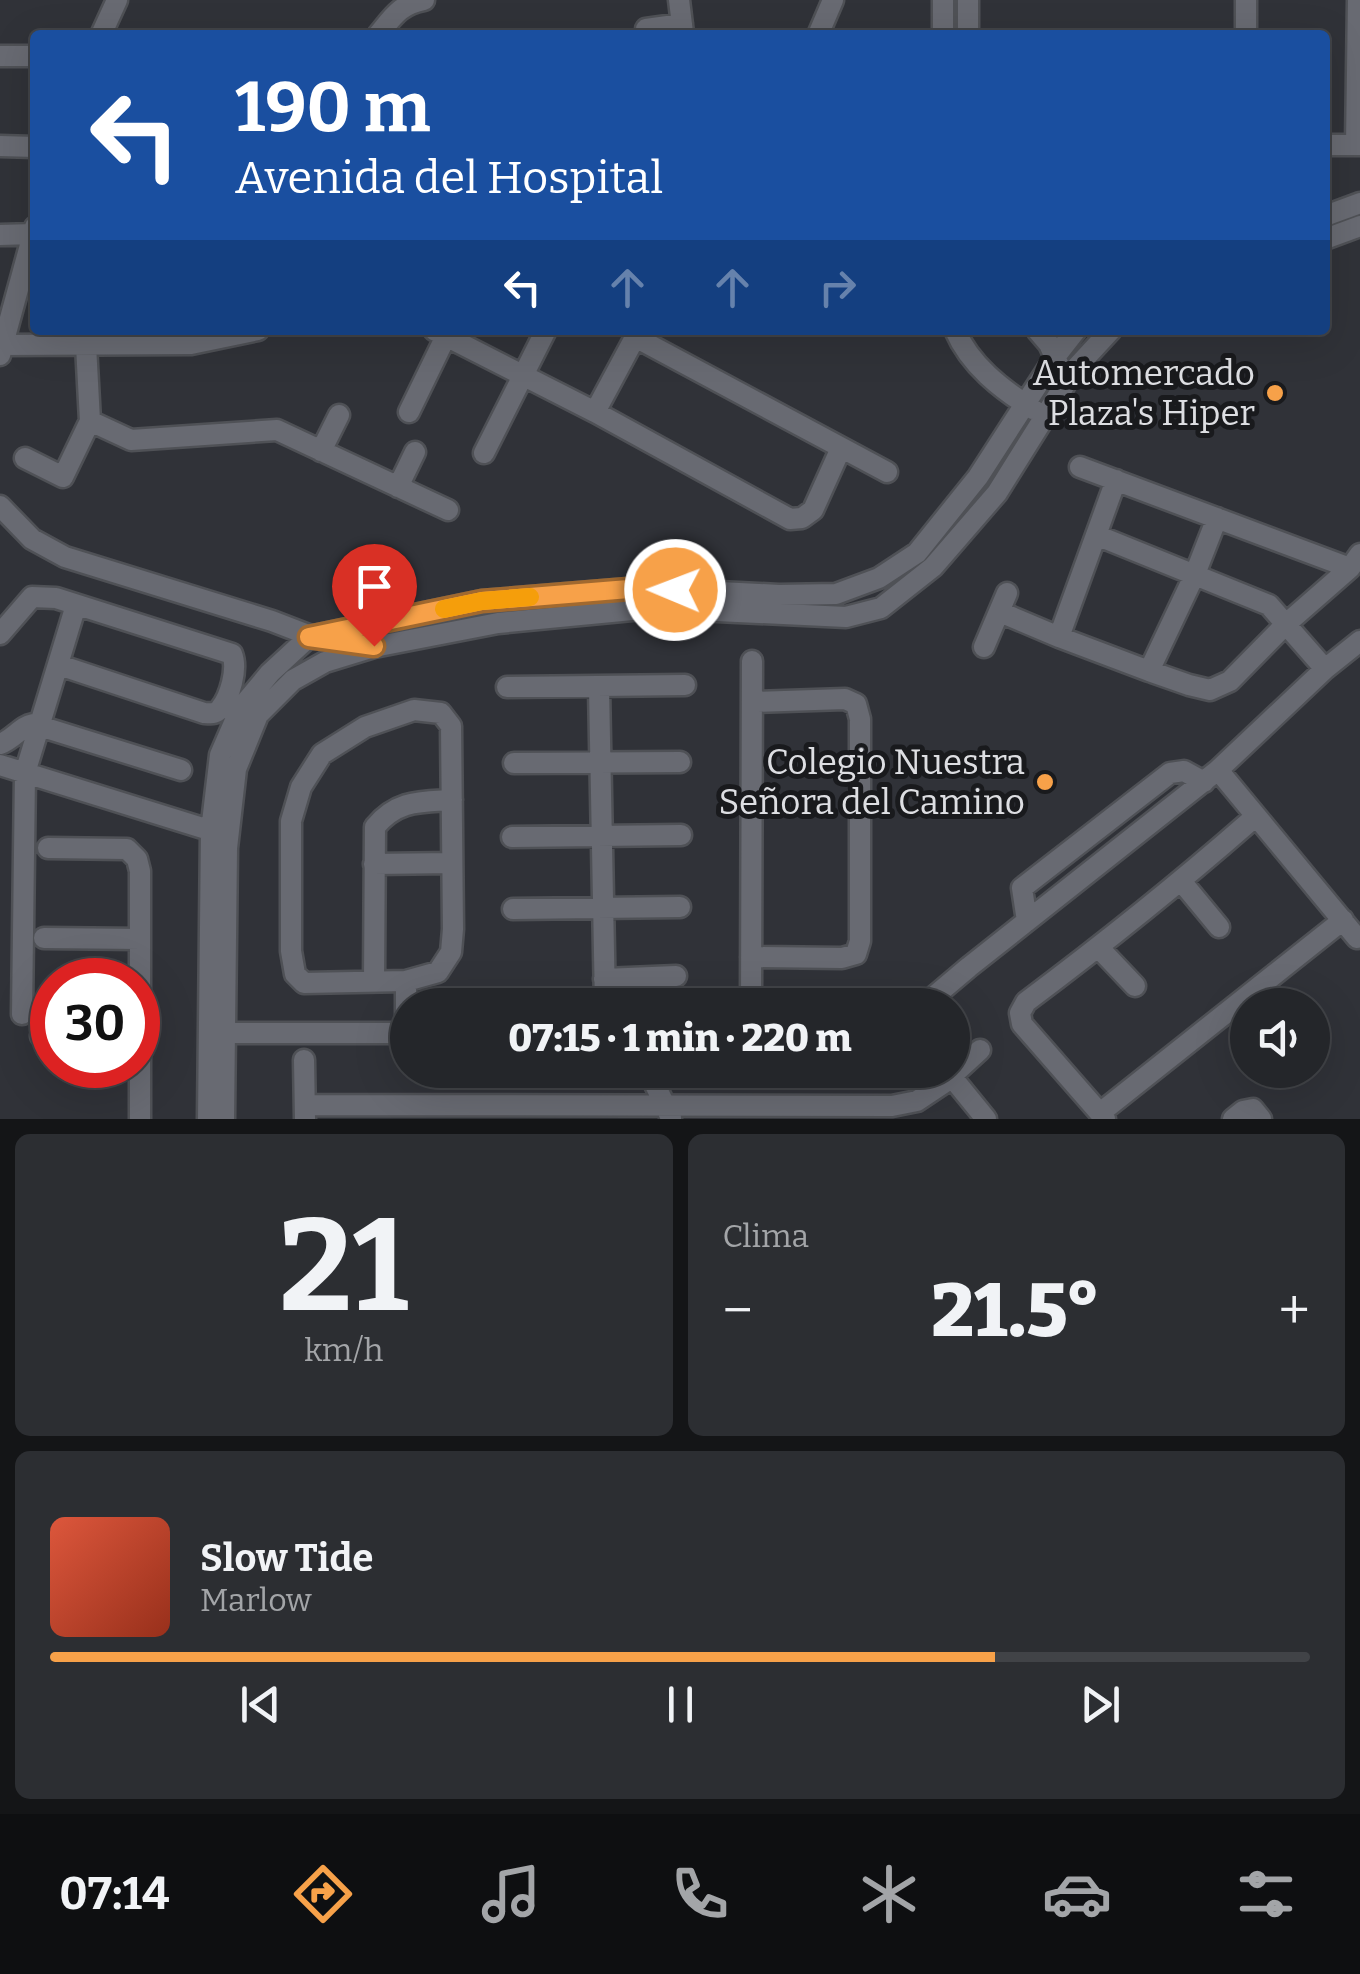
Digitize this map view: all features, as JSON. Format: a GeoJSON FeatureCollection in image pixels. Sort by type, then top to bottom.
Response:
{"type":"FeatureCollection","features":[{"type":"Feature","properties":{"kind":"street"},"geometry":{"type":"LineString","coordinates":[[103,30],[118,0]]}},
{"type":"Feature","properties":{"kind":"street"},"geometry":{"type":"LineString","coordinates":[[382,30],[401,8],[424,0]]}},
{"type":"Feature","properties":{"kind":"street"},"geometry":{"type":"LineString","coordinates":[[646,29],[682,29],[679,0]]}},
{"type":"Feature","properties":{"kind":"street"},"geometry":{"type":"LineString","coordinates":[[820,30],[833,0]]}},
{"type":"Feature","properties":{"kind":"street"},"geometry":{"type":"LineString","coordinates":[[943,0],[943,30]]}},
{"type":"Feature","properties":{"kind":"street"},"geometry":{"type":"LineString","coordinates":[[968,0],[968,30]]}},
{"type":"Feature","properties":{"kind":"street"},"geometry":{"type":"LineString","coordinates":[[1246,0],[1246,30]]}},
{"type":"Feature","properties":{"kind":"street"},"geometry":{"type":"LineString","coordinates":[[1330,146],[1358,145],[1358,0]]}},
{"type":"Feature","properties":{"kind":"street"},"geometry":{"type":"LineString","coordinates":[[0,56],[30,56]]}},
{"type":"Feature","properties":{"kind":"street"},"geometry":{"type":"LineString","coordinates":[[0,146],[30,147]]}},
{"type":"Feature","properties":{"kind":"street"},"geometry":{"type":"LineString","coordinates":[[1330,214],[1360,203]]}},
{"type":"Feature","properties":{"kind":"street"},"geometry":{"type":"LineString","coordinates":[[1330,237],[1360,226]]}},
{"type":"Feature","properties":{"kind":"street"},"geometry":{"type":"LineString","coordinates":[[0,234],[30,230]]}},
{"type":"Feature","properties":{"kind":"street"},"geometry":{"type":"LineString","coordinates":[[30,244],[3,337],[86,345],[191,344],[234,335]]}},
{"type":"Feature","properties":{"kind":"street"},"geometry":{"type":"LineString","coordinates":[[408,412],[439,335]]}},
{"type":"Feature","properties":{"kind":"street"},"geometry":{"type":"LineString","coordinates":[[444,335],[596,412],[790,519],[802,518],[813,510],[841,448]]}},
{"type":"Feature","properties":{"kind":"street"},"geometry":{"type":"LineString","coordinates":[[484,453],[544,335]]}},
{"type":"Feature","properties":{"kind":"street"},"geometry":{"type":"LineString","coordinates":[[596,412],[636,335]]}},
{"type":"Feature","properties":{"kind":"street"},"geometry":{"type":"LineString","coordinates":[[639,335],[887,472]]}},
{"type":"Feature","properties":{"kind":"street"},"geometry":{"type":"LineString","coordinates":[[957,335],[972,360],[992,380],[1045,416]]}},
{"type":"Feature","properties":{"kind":"street"},"geometry":{"type":"LineString","coordinates":[[1041,335],[1056,356],[1060,373],[1058,397]]}},
{"type":"Feature","properties":{"kind":"street"},"geometry":{"type":"LineString","coordinates":[[208,1119],[217,1033],[220,755],[240,710],[280,662],[309,637],[482,601],[641,588],[836,594],[879,578],[917,553],[978,477],[1072,335]]}},
{"type":"Feature","properties":{"kind":"street"},"geometry":{"type":"LineString","coordinates":[[292,680],[325,662],[374,646],[498,623],[654,608],[846,618],[881,608],[933,567],[998,493],[1074,370],[1106,335]]}},
{"type":"Feature","properties":{"kind":"street"},"geometry":{"type":"LineString","coordinates":[[25,458],[63,478],[90,421],[86,345]]}},
{"type":"Feature","properties":{"kind":"street"},"geometry":{"type":"LineString","coordinates":[[321,451],[339,414]]}},
{"type":"Feature","properties":{"kind":"street"},"geometry":{"type":"LineString","coordinates":[[90,421],[132,440],[276,430],[448,510]]}},
{"type":"Feature","properties":{"kind":"street"},"geometry":{"type":"LineString","coordinates":[[398,486],[415,452]]}},
{"type":"Feature","properties":{"kind":"street"},"geometry":{"type":"LineString","coordinates":[[1080,467],[1217,518],[1355,561]]}},
{"type":"Feature","properties":{"kind":"street"},"geometry":{"type":"LineString","coordinates":[[1059,637],[1116,480]]}},
{"type":"Feature","properties":{"kind":"street"},"geometry":{"type":"LineString","coordinates":[[0,506],[32,539],[65,557],[272,620],[309,637],[374,646]]}},
{"type":"Feature","properties":{"kind":"street"},"geometry":{"type":"LineString","coordinates":[[1149,671],[1217,518]]}},
{"type":"Feature","properties":{"kind":"street"},"geometry":{"type":"LineString","coordinates":[[1096,535],[1269,605],[1325,669]]}},
{"type":"Feature","properties":{"kind":"street"},"geometry":{"type":"LineString","coordinates":[[984,648],[1004,602],[1059,637],[1188,686],[1210,690],[1230,681],[1355,561]]}},
{"type":"Feature","properties":{"kind":"street"},"geometry":{"type":"LineString","coordinates":[[0,634],[32,597],[56,598],[232,654],[236,668],[220,708],[204,713],[59,664]]}},
{"type":"Feature","properties":{"kind":"street"},"geometry":{"type":"LineString","coordinates":[[22,1014],[25,774],[76,606]]}},
{"type":"Feature","properties":{"kind":"street"},"geometry":{"type":"LineString","coordinates":[[220,834],[236,769],[258,715],[304,664],[309,637]]}},
{"type":"Feature","properties":{"kind":"street"},"geometry":{"type":"LineString","coordinates":[[945,988],[1211,776],[1360,641]]}},
{"type":"Feature","properties":{"kind":"street"},"geometry":{"type":"LineString","coordinates":[[751,988],[752,661]]}},
{"type":"Feature","properties":{"kind":"street"},"geometry":{"type":"LineString","coordinates":[[507,687],[685,684]]}},
{"type":"Feature","properties":{"kind":"street"},"geometry":{"type":"LineString","coordinates":[[599,687],[604,988]]}},
{"type":"Feature","properties":{"kind":"street"},"geometry":{"type":"LineString","coordinates":[[751,957],[842,958],[856,954],[860,941],[860,719],[856,704],[845,699],[752,702]]}},
{"type":"Feature","properties":{"kind":"street"},"geometry":{"type":"LineString","coordinates":[[414,710],[441,713],[451,726],[452,863],[451,952],[438,972],[406,981],[304,983],[295,974],[291,951],[291,820],[302,787],[322,754],[365,727],[414,710]]}},
{"type":"Feature","properties":{"kind":"street"},"geometry":{"type":"LineString","coordinates":[[0,744],[33,724],[181,770]]}},
{"type":"Feature","properties":{"kind":"street"},"geometry":{"type":"LineString","coordinates":[[514,763],[680,762]]}},
{"type":"Feature","properties":{"kind":"street"},"geometry":{"type":"LineString","coordinates":[[0,766],[220,834]]}},
{"type":"Feature","properties":{"kind":"street"},"geometry":{"type":"LineString","coordinates":[[1211,776],[1257,818],[1357,938]]}},
{"type":"Feature","properties":{"kind":"street"},"geometry":{"type":"LineString","coordinates":[[374,982],[375,827],[383,817],[408,803],[452,800]]}},
{"type":"Feature","properties":{"kind":"street"},"geometry":{"type":"LineString","coordinates":[[1257,818],[1099,948],[1026,1002],[1020,1012],[1022,1024],[1103,1116],[1343,920]]}},
{"type":"Feature","properties":{"kind":"street"},"geometry":{"type":"LineString","coordinates":[[512,837],[681,835]]}},
{"type":"Feature","properties":{"kind":"street"},"geometry":{"type":"LineString","coordinates":[[48,848],[128,849],[137,858],[140,958]]}},
{"type":"Feature","properties":{"kind":"street"},"geometry":{"type":"LineString","coordinates":[[374,864],[452,863]]}},
{"type":"Feature","properties":{"kind":"street"},"geometry":{"type":"LineString","coordinates":[[1181,881],[1219,927]]}},
{"type":"Feature","properties":{"kind":"street"},"geometry":{"type":"LineString","coordinates":[[513,909],[680,907]]}},
{"type":"Feature","properties":{"kind":"street"},"geometry":{"type":"LineString","coordinates":[[44,938],[140,939]]}},
{"type":"Feature","properties":{"kind":"street"},"geometry":{"type":"LineString","coordinates":[[1099,948],[1134,986]]}},
{"type":"Feature","properties":{"kind":"street"},"geometry":{"type":"LineString","coordinates":[[604,979],[676,976]]}},
{"type":"Feature","properties":{"kind":"street"},"geometry":{"type":"LineString","coordinates":[[604,979],[608,988]]}},
{"type":"Feature","properties":{"kind":"street"},"geometry":{"type":"LineString","coordinates":[[406,981],[406,988]]}},
{"type":"Feature","properties":{"kind":"street"},"geometry":{"type":"LineString","coordinates":[[217,1033],[390,1033]]}},
{"type":"Feature","properties":{"kind":"street"},"geometry":{"type":"LineString","coordinates":[[217,1033],[224,1119]]}},
{"type":"Feature","properties":{"kind":"street"},"geometry":{"type":"LineString","coordinates":[[970,1059],[980,1050]]}},
{"type":"Feature","properties":{"kind":"street"},"geometry":{"type":"LineString","coordinates":[[304,1060],[305,1112],[892,1113],[935,1088]]}},
{"type":"Feature","properties":{"kind":"street"},"geometry":{"type":"LineString","coordinates":[[139,1088],[140,1119]]}},
{"type":"Feature","properties":{"kind":"street"},"geometry":{"type":"LineString","coordinates":[[658,1088],[673,1113]]}},
{"type":"Feature","properties":{"kind":"street"},"geometry":{"type":"LineString","coordinates":[[961,1088],[986,1119]]}},
{"type":"Feature","properties":{"kind":"street"},"geometry":{"type":"LineString","coordinates":[[1233,1119],[1243,1110],[1253,1109],[1262,1119]]}},
{"type":"Feature","properties":{"kind":"slow traffic"},"geometry":{"type":"LineString","coordinates":[[444,609],[530,597]]}},
{"type":"Feature","properties":{"kind":"place","name":"Automercado Plaza's Hiper"},"geometry":{"type":"Point","coordinates":[1275,393]}},
{"type":"Feature","properties":{"kind":"place","name":"Colegio Nuestra Señora del Camino"},"geometry":{"type":"Point","coordinates":[1045,782]}},
{"type":"Feature","properties":{"kind":"route"},"geometry":{"type":"LineString","coordinates":[[374,646],[309,637],[482,601],[641,588],[675,590]]}}]}
